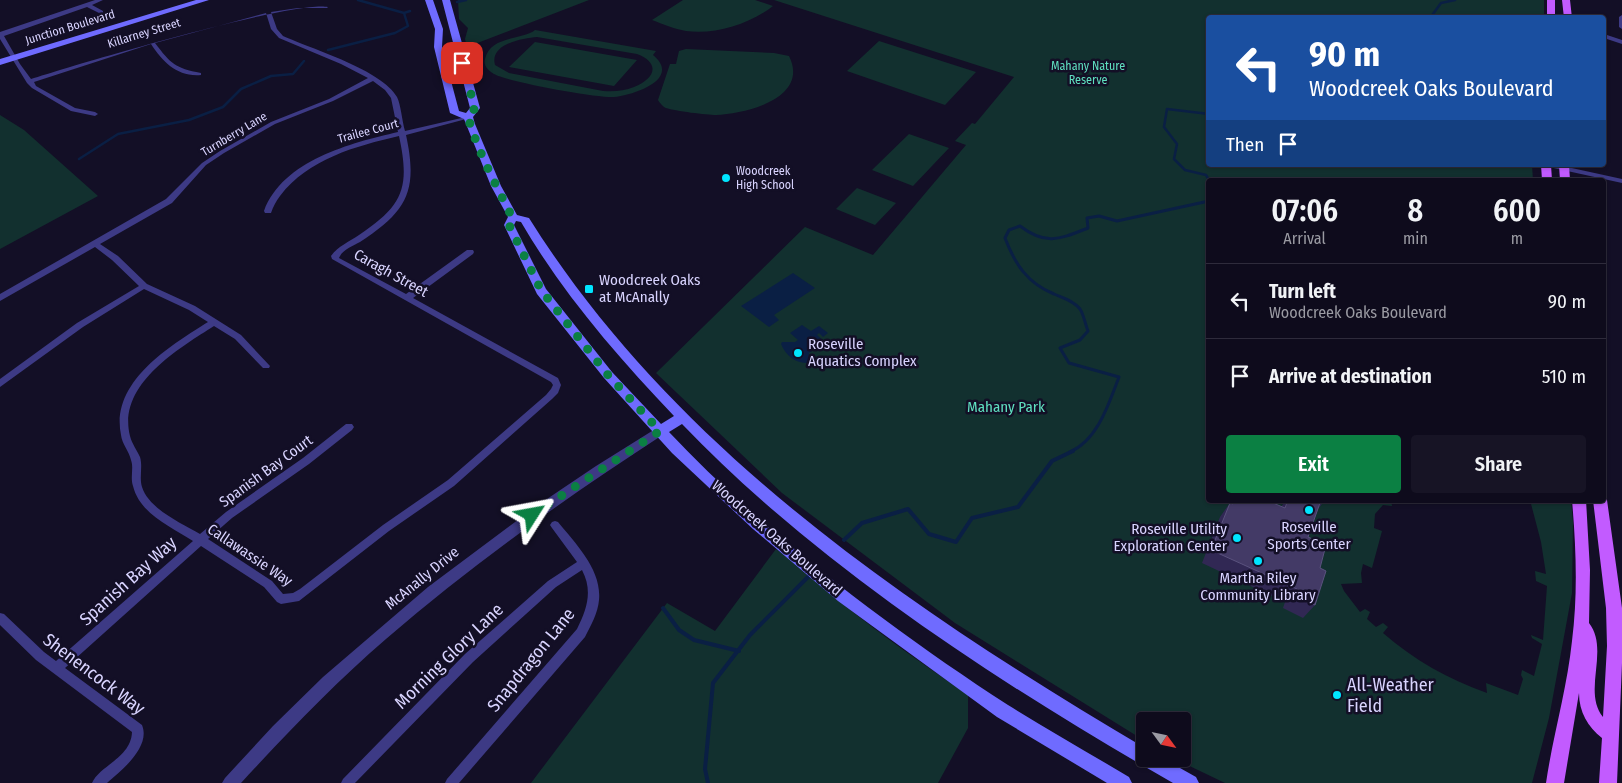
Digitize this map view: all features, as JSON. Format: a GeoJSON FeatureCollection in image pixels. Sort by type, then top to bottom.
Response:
{"type":"FeatureCollection","features":[{"type":"Feature","properties":{"kind":"main road","name":"Junction Boulevard"},"geometry":{"type":"LineString","coordinates":[[0,62],[107,28],[205,0]]}},
{"type":"Feature","properties":{"kind":"main road","name":"Woodcreek Oaks Boulevard"},"geometry":{"type":"LineString","coordinates":[[429,0],[439,30],[438,48],[455,113],[468,117]]}},
{"type":"Feature","properties":{"kind":"main road","name":"Woodcreek Oaks Boulevard"},"geometry":{"type":"LineString","coordinates":[[446,0],[475,108],[468,117]]}},
{"type":"Feature","properties":{"kind":"main road"},"geometry":{"type":"LineString","coordinates":[[1551,0],[1551,15]]}},
{"type":"Feature","properties":{"kind":"main road"},"geometry":{"type":"LineString","coordinates":[[1566,0],[1568,15]]}},
{"type":"Feature","properties":{"kind":"main road","name":"Woodcreek Oaks Boulevard"},"geometry":{"type":"LineString","coordinates":[[468,117],[478,146],[512,217],[509,225],[541,290],[608,375],[660,431],[758,525],[843,596],[1003,711],[1124,783]]}},
{"type":"Feature","properties":{"kind":"main road","name":"Woodcreek Oaks Boulevard"},"geometry":{"type":"LineString","coordinates":[[512,217],[525,220],[543,250],[589,312],[682,417],[773,501],[882,586],[936,625],[1019,681],[1136,752]]}},
{"type":"Feature","properties":{"kind":"main road"},"geometry":{"type":"LineString","coordinates":[[660,431],[682,417]]}},
{"type":"Feature","properties":{"kind":"main road"},"geometry":{"type":"LineString","coordinates":[[1555,783],[1580,641],[1583,566],[1579,503]]}},
{"type":"Feature","properties":{"kind":"main road"},"geometry":{"type":"LineString","coordinates":[[1600,503],[1614,608],[1615,646],[1612,736],[1608,783]]}},
{"type":"Feature","properties":{"kind":"main road"},"geometry":{"type":"LineString","coordinates":[[1582,612],[1589,652],[1587,703],[1597,725],[1612,736]]}},
{"type":"Feature","properties":{"kind":"main road"},"geometry":{"type":"LineString","coordinates":[[1164,768],[1190,783]]}},
{"type":"Feature","properties":{"kind":"street"},"geometry":{"type":"LineString","coordinates":[[95,114],[74,110],[37,89],[29,82],[1,34],[100,0]]}},
{"type":"Feature","properties":{"kind":"street"},"geometry":{"type":"LineString","coordinates":[[88,5],[101,12]]}},
{"type":"Feature","properties":{"kind":"street","name":"Killarney Street"},"geometry":{"type":"LineString","coordinates":[[29,82],[152,42],[268,11],[297,6],[325,7]]}},
{"type":"Feature","properties":{"kind":"street","name":"Caragh Street"},"geometry":{"type":"LineString","coordinates":[[268,11],[274,29],[281,36],[373,78],[383,84],[392,94],[408,176],[402,197],[385,219],[335,256],[336,259],[555,380],[558,385]]}},
{"type":"Feature","properties":{"kind":"street"},"geometry":{"type":"LineString","coordinates":[[1622,17],[1622,27]]}},
{"type":"Feature","properties":{"kind":"street"},"geometry":{"type":"LineString","coordinates":[[1606,36],[1621,40]]}},
{"type":"Feature","properties":{"kind":"street"},"geometry":{"type":"LineString","coordinates":[[152,42],[170,66],[186,73],[199,74]]}},
{"type":"Feature","properties":{"kind":"street","name":"Turnberry Lane"},"geometry":{"type":"LineString","coordinates":[[0,298],[169,201],[204,164],[222,152],[273,123],[331,100],[373,78]]}},
{"type":"Feature","properties":{"kind":"street","name":"Trailee Court"},"geometry":{"type":"LineString","coordinates":[[268,211],[273,199],[287,183],[317,161],[349,145],[468,117]]}},
{"type":"Feature","properties":{"kind":"street"},"geometry":{"type":"LineString","coordinates":[[1568,167],[1622,181]]}},
{"type":"Feature","properties":{"kind":"street"},"geometry":{"type":"LineString","coordinates":[[94,243],[115,258],[144,286],[185,304],[246,344],[266,366]]}},
{"type":"Feature","properties":{"kind":"street"},"geometry":{"type":"LineString","coordinates":[[407,298],[470,252]]}},
{"type":"Feature","properties":{"kind":"street"},"geometry":{"type":"LineString","coordinates":[[0,384],[80,325],[144,286]]}},
{"type":"Feature","properties":{"kind":"street","name":"Callawassie Way"},"geometry":{"type":"LineString","coordinates":[[214,322],[167,353],[147,372],[131,394],[124,415],[125,436],[136,459],[138,491],[143,500],[162,517],[259,577],[281,599],[295,598],[399,518],[463,473],[555,391],[558,385]]}},
{"type":"Feature","properties":{"kind":"street","name":"Spanish Bay Court"},"geometry":{"type":"LineString","coordinates":[[200,540],[229,515],[306,461],[349,427]]}},
{"type":"Feature","properties":{"kind":"street","name":"McAnally Drive"},"geometry":{"type":"LineString","coordinates":[[230,783],[313,696],[388,627],[430,592],[516,526],[660,431]]}},
{"type":"Feature","properties":{"kind":"street","name":"Snapdragon Lane"},"geometry":{"type":"LineString","coordinates":[[451,783],[581,633],[589,620],[595,596],[592,577],[554,525]]}},
{"type":"Feature","properties":{"kind":"street","name":"Spanish Bay Way"},"geometry":{"type":"LineString","coordinates":[[56,668],[200,540]]}},
{"type":"Feature","properties":{"kind":"street","name":"Morning Glory Lane"},"geometry":{"type":"LineString","coordinates":[[347,783],[469,658],[546,590],[583,563]]}},
{"type":"Feature","properties":{"kind":"street","name":"Shenencock Way"},"geometry":{"type":"LineString","coordinates":[[0,618],[27,645],[138,729],[139,738],[134,748],[98,783]]}},
{"type":"Feature","properties":{"kind":"green space"},"geometry":{"type":"Polygon","coordinates":[[[458,0],[589,0],[467,47],[465,39],[468,28],[459,19],[458,0]]]}},
{"type":"Feature","properties":{"kind":"green space"},"geometry":{"type":"Polygon","coordinates":[[[683,0],[755,0],[773,6],[743,23],[720,30],[686,31],[652,20],[683,0]]]}},
{"type":"Feature","properties":{"kind":"green space","name":"Mahany Park"},"geometry":{"type":"Polygon","coordinates":[[[774,0],[1544,0],[1544,15],[1206,15],[1206,167],[1532,167],[1533,178],[1206,178],[1206,503],[1392,503],[1392,506],[1383,505],[1375,514],[1374,528],[1382,531],[1372,568],[1363,564],[1361,573],[1362,583],[1341,584],[1344,591],[1360,612],[1365,609],[1370,612],[1367,619],[1376,627],[1383,623],[1388,627],[1383,633],[1407,652],[1432,668],[1459,682],[1487,693],[1486,683],[1518,695],[1523,679],[1521,675],[1522,670],[1534,676],[1542,644],[1532,638],[1531,635],[1543,640],[1547,586],[1536,581],[1535,571],[1546,574],[1541,542],[1531,503],[1571,503],[1573,523],[1572,593],[1549,718],[1532,783],[1225,783],[1191,767],[1191,712],[1136,712],[1136,735],[955,623],[782,493],[656,373],[805,227],[873,255],[966,145],[955,141],[972,123],[975,124],[1014,77],[774,0]]]}},
{"type":"Feature","properties":{"kind":"green space"},"geometry":{"type":"Polygon","coordinates":[[[535,30],[656,51],[653,55],[660,64],[662,71],[659,78],[643,89],[623,96],[605,97],[516,81],[494,74],[487,68],[485,59],[488,51],[493,46],[508,39],[535,30]],[[537,37],[516,41],[502,47],[497,52],[495,65],[509,73],[611,91],[634,87],[647,80],[651,75],[652,66],[650,62],[637,54],[537,37]]]}},
{"type":"Feature","properties":{"kind":"green space"},"geometry":{"type":"Polygon","coordinates":[[[879,41],[976,72],[945,105],[847,71],[879,41]]]}},
{"type":"Feature","properties":{"kind":"green space"},"geometry":{"type":"Polygon","coordinates":[[[535,42],[637,60],[614,86],[509,67],[535,42]]]}},
{"type":"Feature","properties":{"kind":"green space"},"geometry":{"type":"Polygon","coordinates":[[[686,49],[774,53],[789,56],[793,71],[791,83],[783,93],[772,101],[758,107],[729,114],[712,115],[666,108],[658,100],[670,64],[676,64],[679,51],[686,49]]]}},
{"type":"Feature","properties":{"kind":"green space"},"geometry":{"type":"Polygon","coordinates":[[[0,115],[24,130],[98,196],[0,249],[0,115]]]}},
{"type":"Feature","properties":{"kind":"green space"},"geometry":{"type":"Polygon","coordinates":[[[909,134],[949,148],[913,186],[872,170],[909,134]]]}},
{"type":"Feature","properties":{"kind":"green space"},"geometry":{"type":"Polygon","coordinates":[[[857,188],[896,203],[875,225],[836,209],[857,188]]]}},
{"type":"Feature","properties":{"kind":"green space"},"geometry":{"type":"Polygon","coordinates":[[[776,549],[874,628],[968,695],[968,728],[938,783],[531,783],[667,603],[715,631],[776,549]]]}},
{"type":"Feature","properties":{"kind":"water"},"geometry":{"type":"Polygon","coordinates":[[[793,273],[815,288],[774,315],[779,320],[769,327],[741,306],[793,273]]]}},
{"type":"Feature","properties":{"kind":"water"},"geometry":{"type":"Polygon","coordinates":[[[802,325],[811,331],[819,326],[828,333],[823,337],[819,333],[817,335],[825,342],[809,353],[808,363],[799,362],[792,358],[781,344],[782,342],[795,342],[798,340],[790,333],[802,325]]]}},
{"type":"Feature","properties":{"kind":"building","name":"Martha Riley Community Library"},"geometry":{"type":"Polygon","coordinates":[[[1230,503],[1273,503],[1285,508],[1287,503],[1320,503],[1308,537],[1326,545],[1320,568],[1326,571],[1315,605],[1295,596],[1297,589],[1211,550],[1230,503]]]}},
{"type":"Feature","properties":{"kind":"waterway"},"geometry":{"type":"LineString","coordinates":[[358,0],[404,13]]}},
{"type":"Feature","properties":{"kind":"waterway"},"geometry":{"type":"LineString","coordinates":[[457,2],[466,0]]}},
{"type":"Feature","properties":{"kind":"waterway"},"geometry":{"type":"LineString","coordinates":[[1432,15],[1441,3],[1455,0]]}},
{"type":"Feature","properties":{"kind":"waterway"},"geometry":{"type":"LineString","coordinates":[[404,13],[410,11]]}},
{"type":"Feature","properties":{"kind":"waterway"},"geometry":{"type":"LineString","coordinates":[[328,50],[395,33],[408,26],[404,13]]}},
{"type":"Feature","properties":{"kind":"waterway"},"geometry":{"type":"LineString","coordinates":[[79,159],[118,134],[189,120],[223,107],[241,89],[271,76],[293,74],[304,61]]}},
{"type":"Feature","properties":{"kind":"waterway"},"geometry":{"type":"LineString","coordinates":[[1206,114],[1167,109],[1164,127],[1177,144],[1174,159],[1185,170],[1206,175],[1208,178]]}},
{"type":"Feature","properties":{"kind":"waterway"},"geometry":{"type":"LineString","coordinates":[[1070,452],[1088,439],[1095,430],[1119,377],[1069,363],[1060,348],[1080,340],[1088,331],[1081,311],[1072,302],[1036,284],[1023,272],[1005,238],[1009,230],[1020,226],[1038,236],[1053,239],[1088,228],[1087,218],[1099,216],[1117,221],[1206,202]]}},
{"type":"Feature","properties":{"kind":"waterway"},"geometry":{"type":"LineString","coordinates":[[844,540],[862,523],[908,509],[929,534],[956,542],[972,518],[1018,507],[1052,461],[1073,451]]}},
{"type":"Feature","properties":{"kind":"waterway"},"geometry":{"type":"LineString","coordinates":[[738,651],[750,635],[809,576]]}},
{"type":"Feature","properties":{"kind":"waterway"},"geometry":{"type":"LineString","coordinates":[[663,608],[679,630],[694,640],[738,651]]}},
{"type":"Feature","properties":{"kind":"waterway"},"geometry":{"type":"LineString","coordinates":[[708,783],[705,769],[713,683],[738,651]]}},
{"type":"Feature","properties":{"kind":"place","name":"Woodcreek High School"},"geometry":{"type":"Point","coordinates":[726,178]}},
{"type":"Feature","properties":{"kind":"place","name":"Woodcreek Oaks at McAnally"},"geometry":{"type":"Point","coordinates":[589,289]}},
{"type":"Feature","properties":{"kind":"place","name":"Roseville Aquatics Complex"},"geometry":{"type":"Point","coordinates":[798,353]}},
{"type":"Feature","properties":{"kind":"place","name":"Roseville Sports Center"},"geometry":{"type":"Point","coordinates":[1309,510]}},
{"type":"Feature","properties":{"kind":"place","name":"Roseville Utility Exploration Center"},"geometry":{"type":"Point","coordinates":[1237,538]}},
{"type":"Feature","properties":{"kind":"place","name":"Martha Riley Community Library"},"geometry":{"type":"Point","coordinates":[1258,561]}},
{"type":"Feature","properties":{"kind":"place","name":"All-Weather Field"},"geometry":{"type":"Point","coordinates":[1337,695]}},
{"type":"Feature","properties":{"kind":"route"},"geometry":{"type":"LineString","coordinates":[[462,63],[475,108],[468,117],[470,124],[496,186],[512,217],[509,225],[541,290],[608,375],[660,431],[532,515]]}},
{"type":"Feature","properties":{"kind":"park label","name":"Mahany Nature Reserve"},"geometry":{"type":"Point","coordinates":[1088,73]}}]}
